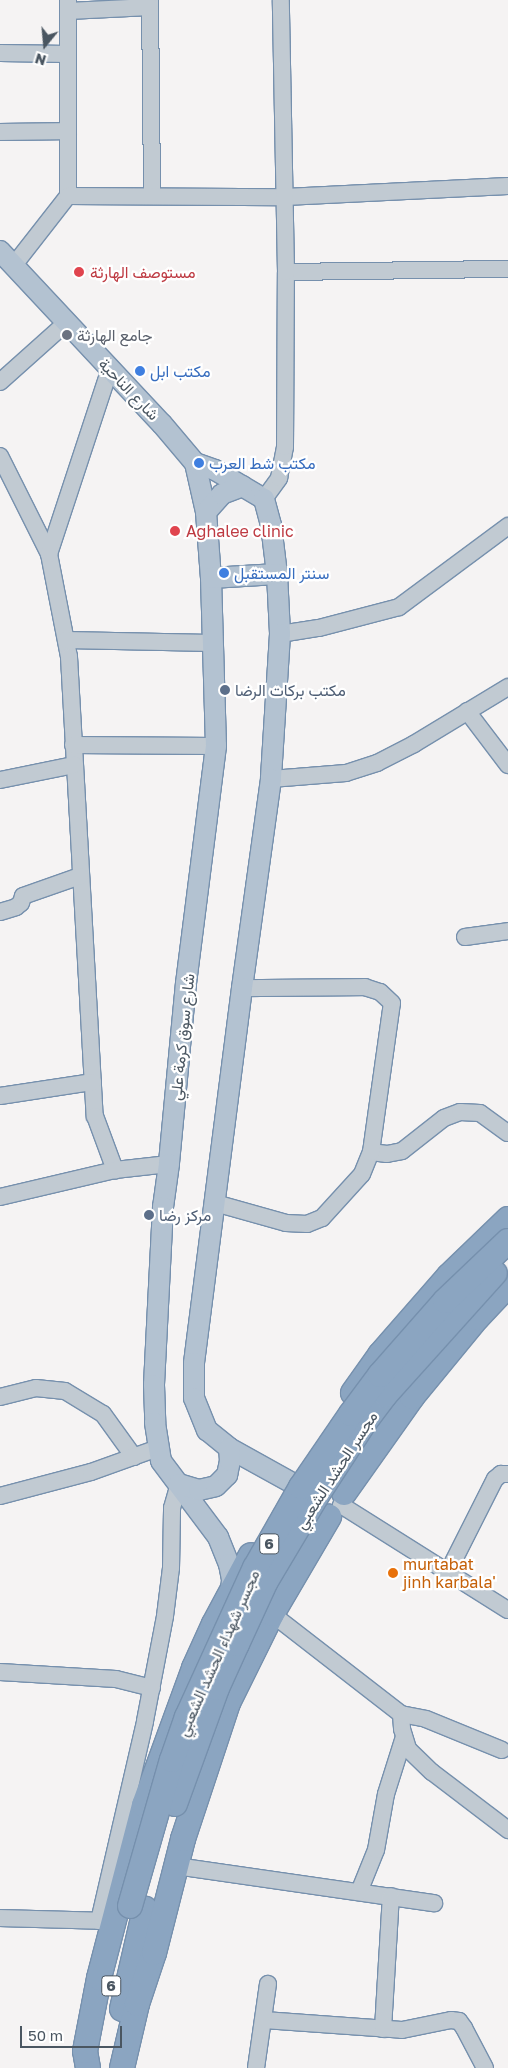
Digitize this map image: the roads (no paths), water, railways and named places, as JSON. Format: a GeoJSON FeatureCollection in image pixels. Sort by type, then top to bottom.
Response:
{"type":"FeatureCollection","features":[{"type":"Feature","properties":{"kind":"highway"},"geometry":{"type":"LineString","coordinates":[[88,2068],[85,2051],[99,1978],[122,1914],[144,1805],[172,1723],[194,1668],[231,1591],[282,1504],[380,1355],[449,1276],[508,1219]]}},
{"type":"Feature","properties":{"kind":"highway","name":"مجسر شهداء الحشد الشعبي"},"geometry":{"type":"LineString","coordinates":[[122,1914],[187,1717],[255,1568],[302,1487],[351,1414],[380,1375],[445,1301],[508,1241]]}},
{"type":"Feature","properties":{"kind":"highway","name":"مجسر الحشد الشعبي"},"geometry":{"type":"LineString","coordinates":[[122,1914],[169,1822],[217,1688],[266,1581],[364,1423],[422,1352],[508,1262]]}},
{"type":"Feature","properties":{"kind":"highway"},"geometry":{"type":"LineString","coordinates":[[122,2068],[195,1798],[228,1703],[272,1614],[338,1505],[412,1397],[459,1339],[508,1285]]}},
{"type":"Feature","properties":{"kind":"highway"},"geometry":{"type":"LineString","coordinates":[[244,1567],[260,1561],[277,1567],[286,1582],[286,1590]]}},
{"type":"Feature","properties":{"kind":"highway","name":"6"},"geometry":{"type":"LineString","coordinates":[[94,2068],[122,1914]]}},
{"type":"Feature","properties":{"kind":"highway","name":"6"},"geometry":{"type":"LineString","coordinates":[[114,2068],[122,2008],[122,1914]]}},
{"type":"Feature","properties":{"kind":"main road","name":"شارع الناحية"},"geometry":{"type":"LineString","coordinates":[[7,258],[195,462]]}},
{"type":"Feature","properties":{"kind":"main road"},"geometry":{"type":"LineString","coordinates":[[195,462],[214,470],[264,499],[271,525],[277,574],[280,634],[271,778],[194,1363],[194,1398],[207,1430],[229,1448],[298,1482]]}},
{"type":"Feature","properties":{"kind":"main road","name":"شارع سوق كرمة علي"},"geometry":{"type":"LineString","coordinates":[[195,462],[206,512],[211,578],[216,746],[186,983],[170,1164],[163,1207],[155,1367],[155,1423],[161,1461],[218,1537],[229,1564],[232,1580],[231,1591]]}},
{"type":"Feature","properties":{"kind":"main road"},"geometry":{"type":"LineString","coordinates":[[206,512],[222,494],[243,486]]}},
{"type":"Feature","properties":{"kind":"main road"},"geometry":{"type":"LineString","coordinates":[[211,578],[277,574]]}},
{"type":"Feature","properties":{"kind":"main road"},"geometry":{"type":"LineString","coordinates":[[179,1484],[199,1490],[216,1486],[227,1476],[230,1461],[229,1448]]}},
{"type":"Feature","properties":{"kind":"main road"},"geometry":{"type":"LineString","coordinates":[[318,1468],[328,1469],[342,1483],[338,1505],[319,1519],[304,1515],[294,1504],[298,1482],[318,1468]]}},
{"type":"Feature","properties":{"kind":"street"},"geometry":{"type":"LineString","coordinates":[[264,499],[279,478],[285,447],[286,272],[281,0]]}},
{"type":"Feature","properties":{"kind":"street"},"geometry":{"type":"LineString","coordinates":[[7,258],[68,196],[68,5],[150,4],[152,196]]}},
{"type":"Feature","properties":{"kind":"street"},"geometry":{"type":"LineString","coordinates":[[0,54],[68,54]]}},
{"type":"Feature","properties":{"kind":"street"},"geometry":{"type":"LineString","coordinates":[[0,132],[68,131]]}},
{"type":"Feature","properties":{"kind":"street"},"geometry":{"type":"LineString","coordinates":[[68,196],[285,197],[508,186]]}},
{"type":"Feature","properties":{"kind":"street"},"geometry":{"type":"LineString","coordinates":[[286,272],[508,269]]}},
{"type":"Feature","properties":{"kind":"street"},"geometry":{"type":"LineString","coordinates":[[0,382],[67,322]]}},
{"type":"Feature","properties":{"kind":"street"},"geometry":{"type":"LineString","coordinates":[[49,554],[110,369]]}},
{"type":"Feature","properties":{"kind":"street"},"geometry":{"type":"LineString","coordinates":[[0,456],[49,554],[69,657],[95,1116],[115,1170]]}},
{"type":"Feature","properties":{"kind":"street"},"geometry":{"type":"LineString","coordinates":[[280,634],[319,628],[399,607],[508,526]]}},
{"type":"Feature","properties":{"kind":"street"},"geometry":{"type":"LineString","coordinates":[[66,640],[212,643]]}},
{"type":"Feature","properties":{"kind":"street"},"geometry":{"type":"LineString","coordinates":[[271,778],[346,773],[377,763],[414,744],[508,687]]}},
{"type":"Feature","properties":{"kind":"street"},"geometry":{"type":"LineString","coordinates":[[467,711],[508,765]]}},
{"type":"Feature","properties":{"kind":"street"},"geometry":{"type":"LineString","coordinates":[[73,745],[216,746]]}},
{"type":"Feature","properties":{"kind":"street"},"geometry":{"type":"LineString","coordinates":[[0,780],[74,765]]}},
{"type":"Feature","properties":{"kind":"street"},"geometry":{"type":"LineString","coordinates":[[0,912],[16,907],[21,903],[22,896],[80,876]]}},
{"type":"Feature","properties":{"kind":"street"},"geometry":{"type":"LineString","coordinates":[[465,937],[508,931]]}},
{"type":"Feature","properties":{"kind":"street"},"geometry":{"type":"LineString","coordinates":[[214,1203],[286,1223],[307,1224],[322,1218],[362,1174],[371,1152],[392,1003],[380,992],[365,988],[242,988]]}},
{"type":"Feature","properties":{"kind":"street"},"geometry":{"type":"LineString","coordinates":[[0,1096],[93,1082]]}},
{"type":"Feature","properties":{"kind":"street"},"geometry":{"type":"LineString","coordinates":[[371,1152],[387,1154],[402,1151],[444,1118],[460,1112],[480,1113],[508,1133]]}},
{"type":"Feature","properties":{"kind":"street"},"geometry":{"type":"LineString","coordinates":[[0,1197],[115,1170],[170,1164]]}},
{"type":"Feature","properties":{"kind":"street"},"geometry":{"type":"LineString","coordinates":[[1,1392],[36,1388],[65,1391],[103,1414],[134,1457]]}},
{"type":"Feature","properties":{"kind":"street"},"geometry":{"type":"LineString","coordinates":[[0,1496],[91,1472],[158,1448]]}},
{"type":"Feature","properties":{"kind":"street"},"geometry":{"type":"LineString","coordinates":[[448,1572],[495,1479],[501,1474],[508,1474]]}},
{"type":"Feature","properties":{"kind":"street"},"geometry":{"type":"LineString","coordinates":[[0,1918],[122,1914],[152,1688],[170,1578],[172,1508],[179,1484]]}},
{"type":"Feature","properties":{"kind":"street"},"geometry":{"type":"LineString","coordinates":[[338,1505],[508,1610]]}},
{"type":"Feature","properties":{"kind":"street"},"geometry":{"type":"LineString","coordinates":[[272,1614],[401,1714],[426,1720],[502,1750]]}},
{"type":"Feature","properties":{"kind":"street"},"geometry":{"type":"LineString","coordinates":[[0,1672],[116,1679],[152,1688]]}},
{"type":"Feature","properties":{"kind":"street"},"geometry":{"type":"LineString","coordinates":[[401,1714],[408,1750],[432,1772],[508,1830]]}},
{"type":"Feature","properties":{"kind":"street"},"geometry":{"type":"LineString","coordinates":[[359,1892],[376,1850],[386,1794],[404,1737]]}},
{"type":"Feature","properties":{"kind":"street"},"geometry":{"type":"LineString","coordinates":[[176,1866],[434,1902]]}},
{"type":"Feature","properties":{"kind":"street"},"geometry":{"type":"LineString","coordinates":[[383,2029],[391,1896]]}},
{"type":"Feature","properties":{"kind":"street"},"geometry":{"type":"LineString","coordinates":[[256,2068],[268,1984]]}},
{"type":"Feature","properties":{"kind":"street"},"geometry":{"type":"LineString","coordinates":[[264,2020],[402,2030],[452,2020],[458,2021],[485,2068]]}},
{"type":"Feature","properties":{"kind":"place","name":"مستوصف الهارثة"},"geometry":{"type":"Point","coordinates":[79,272]}},
{"type":"Feature","properties":{"kind":"place","name":"جامع الهارثة"},"geometry":{"type":"Point","coordinates":[67,335]}},
{"type":"Feature","properties":{"kind":"place","name":"مكتب ابل"},"geometry":{"type":"Point","coordinates":[140,371]}},
{"type":"Feature","properties":{"kind":"place","name":"مكتب شط العرب"},"geometry":{"type":"Point","coordinates":[199,463]}},
{"type":"Feature","properties":{"kind":"place","name":"Aghalee clinic"},"geometry":{"type":"Point","coordinates":[175,531]}},
{"type":"Feature","properties":{"kind":"place","name":"سنتر المستقبل"},"geometry":{"type":"Point","coordinates":[224,573]}},
{"type":"Feature","properties":{"kind":"place","name":"مكتب بركات الرضا"},"geometry":{"type":"Point","coordinates":[225,690]}},
{"type":"Feature","properties":{"kind":"place","name":"مركز رضا"},"geometry":{"type":"Point","coordinates":[149,1215]}},
{"type":"Feature","properties":{"kind":"place","name":"murtabat jinh karbala'"},"geometry":{"type":"Point","coordinates":[393,1573]}}]}
